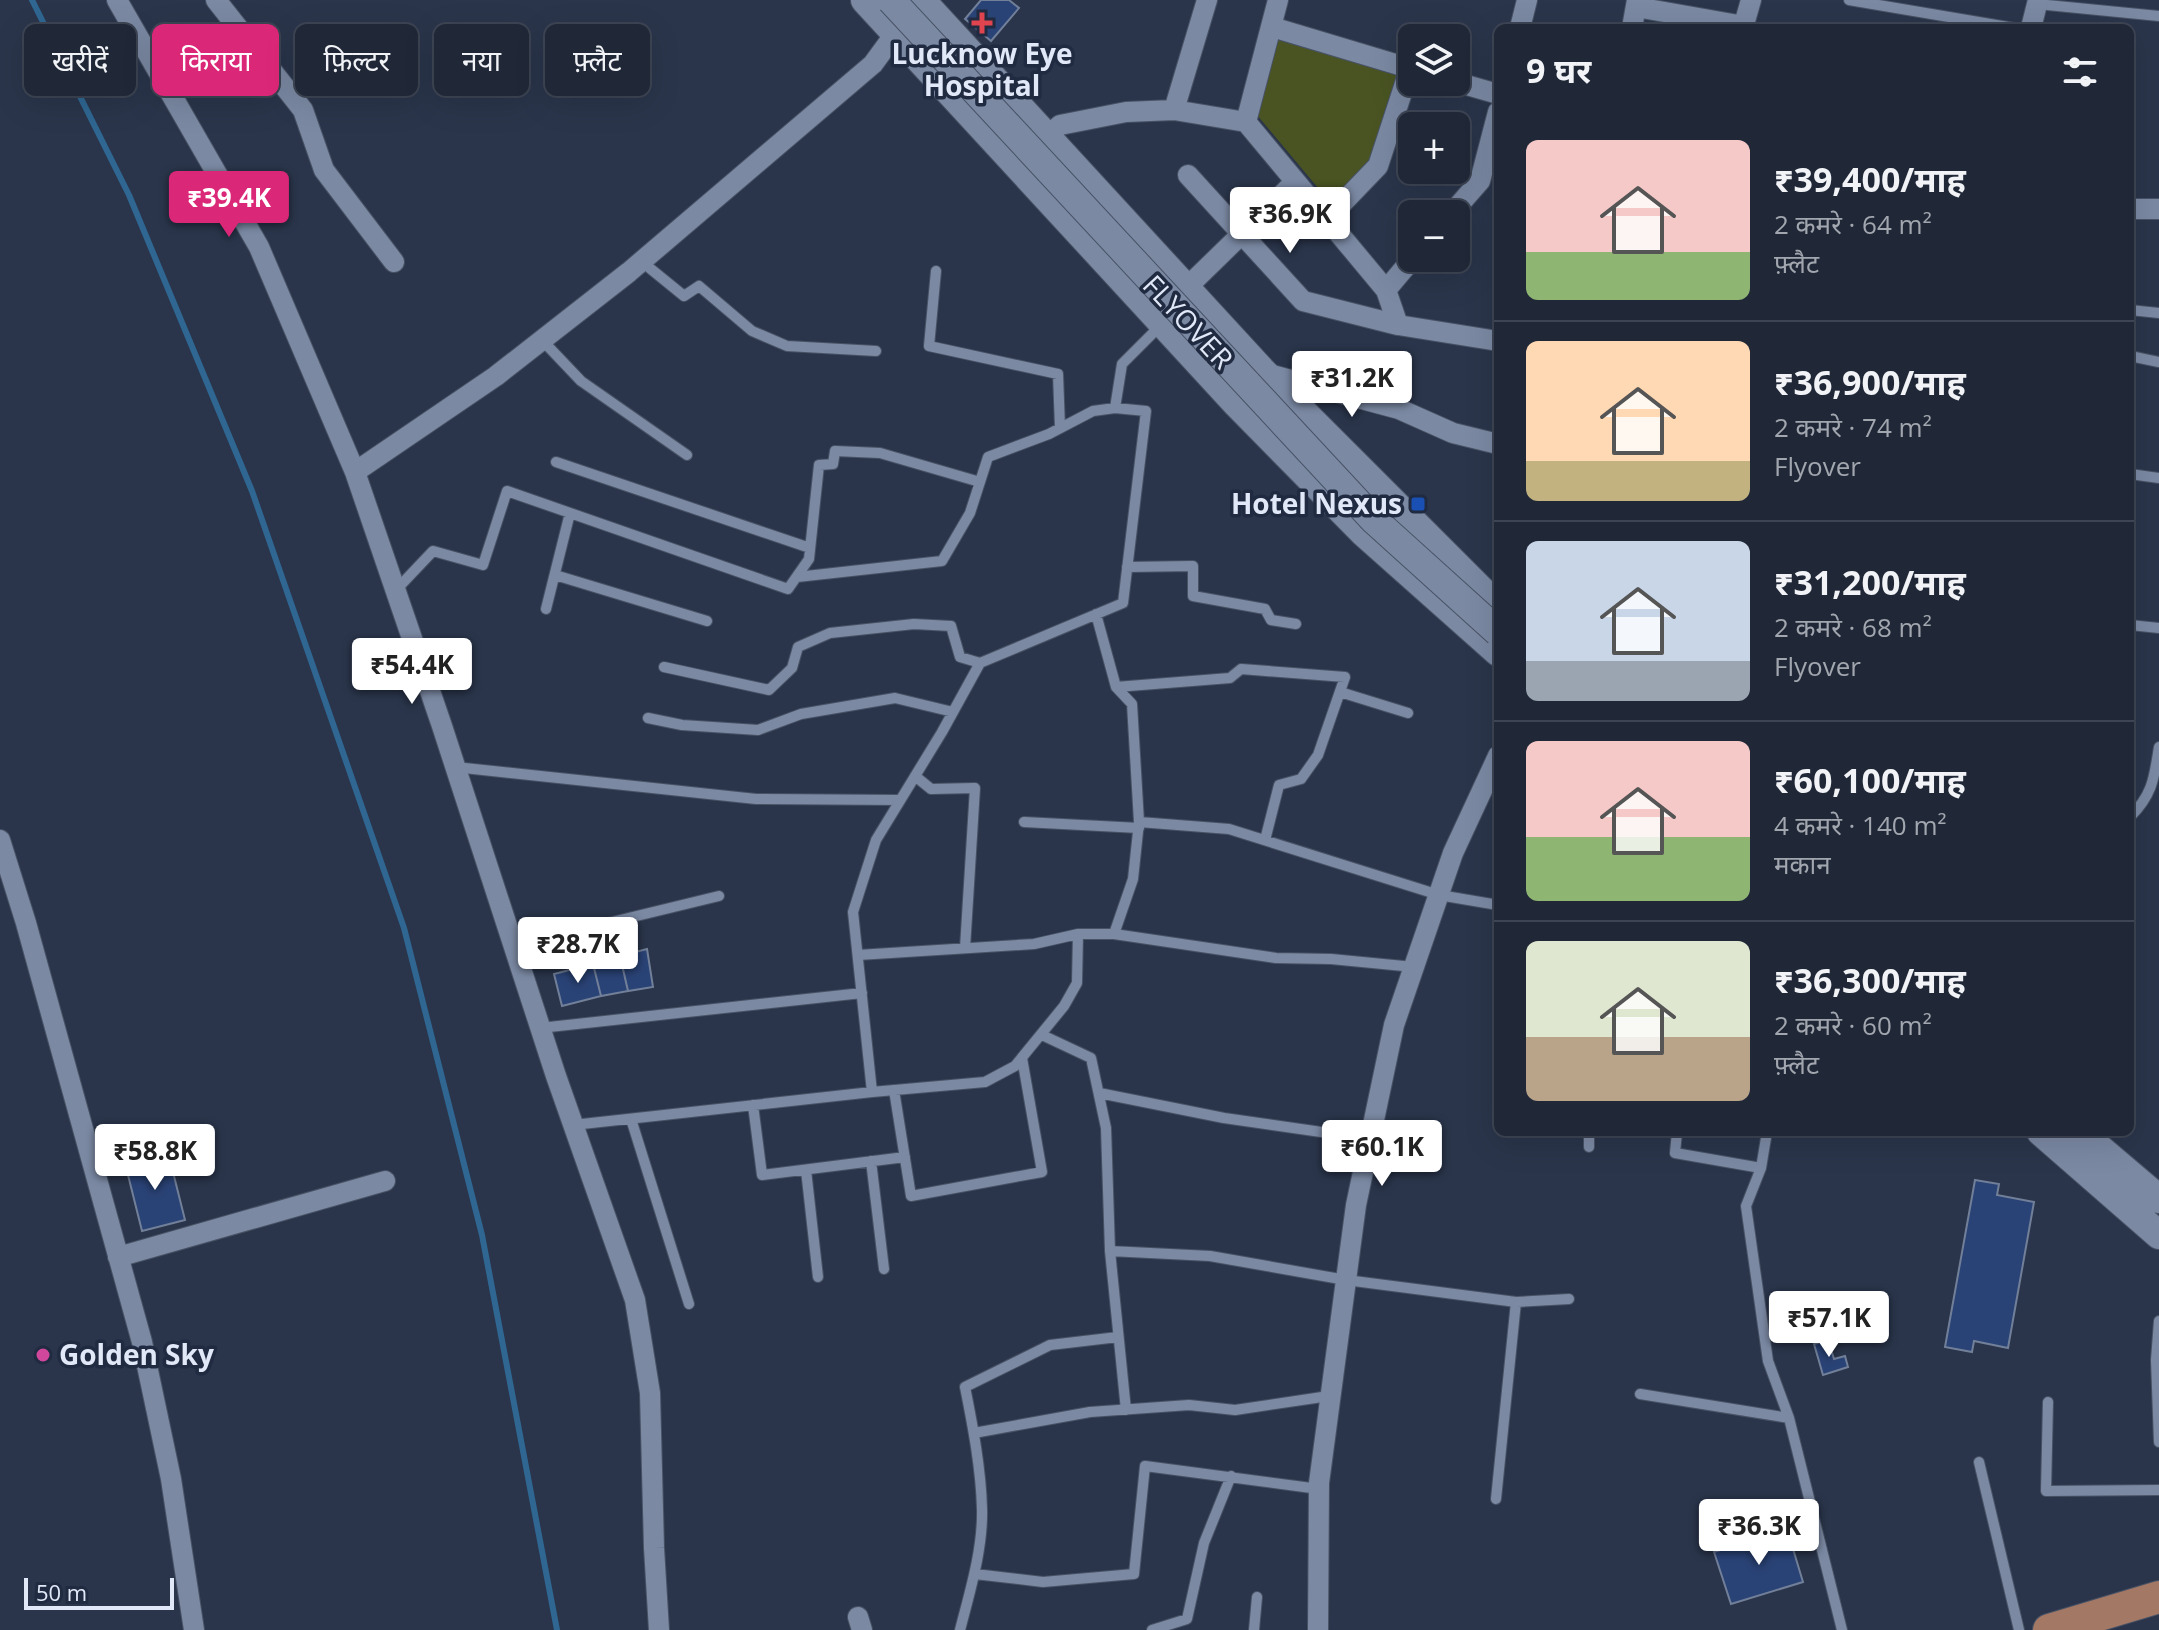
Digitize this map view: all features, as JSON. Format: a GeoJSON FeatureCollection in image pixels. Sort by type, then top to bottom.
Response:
{"type":"FeatureCollection","features":[{"type":"Feature","properties":{"kind":"main road"},"geometry":{"type":"LineString","coordinates":[[865,0],[1163,324],[1363,532],[1494,648]]}},
{"type":"Feature","properties":{"kind":"main road","name":"FLYOVER"},"geometry":{"type":"LineString","coordinates":[[891,0],[1373,519],[1494,628]]}},
{"type":"Feature","properties":{"kind":"main road"},"geometry":{"type":"LineString","coordinates":[[920,0],[1263,372],[1494,603]]}},
{"type":"Feature","properties":{"kind":"main road"},"geometry":{"type":"LineString","coordinates":[[2047,1136],[2119,1183],[2159,1199]]}},
{"type":"Feature","properties":{"kind":"main road"},"geometry":{"type":"LineString","coordinates":[[2075,1140],[2119,1183],[2159,1235]]}},
{"type":"Feature","properties":{"kind":"main road"},"geometry":{"type":"LineString","coordinates":[[2049,1630],[2159,1597]]}},
{"type":"Feature","properties":{"kind":"street"},"geometry":{"type":"LineString","coordinates":[[117,0],[259,247],[355,472],[540,1028],[635,1300],[650,1393],[659,1630]]}},
{"type":"Feature","properties":{"kind":"street"},"geometry":{"type":"LineString","coordinates":[[216,0],[303,110],[324,170],[394,262]]}},
{"type":"Feature","properties":{"kind":"street"},"geometry":{"type":"LineString","coordinates":[[355,472],[496,376],[641,261],[873,64],[920,0]]}},
{"type":"Feature","properties":{"kind":"street"},"geometry":{"type":"LineString","coordinates":[[1246,122],[1278,0]]}},
{"type":"Feature","properties":{"kind":"street"},"geometry":{"type":"LineString","coordinates":[[1521,24],[1527,0]]}},
{"type":"Feature","properties":{"kind":"street"},"geometry":{"type":"LineString","coordinates":[[1744,24],[1751,0]]}},
{"type":"Feature","properties":{"kind":"street"},"geometry":{"type":"LineString","coordinates":[[1174,110],[1202,1]]}},
{"type":"Feature","properties":{"kind":"street"},"geometry":{"type":"LineString","coordinates":[[2032,24],[2038,2]]}},
{"type":"Feature","properties":{"kind":"street"},"geometry":{"type":"LineString","coordinates":[[1633,24],[1636,4],[1729,24]]}},
{"type":"Feature","properties":{"kind":"street"},"geometry":{"type":"LineString","coordinates":[[1272,27],[1398,64]]}},
{"type":"Feature","properties":{"kind":"street"},"geometry":{"type":"LineString","coordinates":[[1470,86],[1494,93]]}},
{"type":"Feature","properties":{"kind":"street"},"geometry":{"type":"LineString","coordinates":[[1327,219],[1378,166],[1402,96]]}},
{"type":"Feature","properties":{"kind":"street"},"geometry":{"type":"LineString","coordinates":[[1046,137],[1060,125],[1126,112],[1174,110],[1246,122],[1386,290],[1398,325]]}},
{"type":"Feature","properties":{"kind":"street"},"geometry":{"type":"LineString","coordinates":[[1463,200],[1480,181],[1494,127]]}},
{"type":"Feature","properties":{"kind":"street"},"geometry":{"type":"LineString","coordinates":[[1188,175],[1303,301],[1398,325],[1494,340]]}},
{"type":"Feature","properties":{"kind":"street"},"geometry":{"type":"LineString","coordinates":[[1163,324],[1167,310],[1184,287],[1295,182]]}},
{"type":"Feature","properties":{"kind":"street"},"geometry":{"type":"LineString","coordinates":[[2134,209],[2159,209]]}},
{"type":"Feature","properties":{"kind":"street"},"geometry":{"type":"LineString","coordinates":[[1386,290],[1401,272]]}},
{"type":"Feature","properties":{"kind":"street"},"geometry":{"type":"LineString","coordinates":[[1263,372],[1399,409],[1453,433],[1494,443]]}},
{"type":"Feature","properties":{"kind":"street"},"geometry":{"type":"LineString","coordinates":[[1318,1630],[1319,1489],[1356,1205],[1394,1025],[1453,853],[1494,765]]}},
{"type":"Feature","properties":{"kind":"street"},"geometry":{"type":"LineString","coordinates":[[0,840],[26,923],[142,1342],[171,1479],[194,1630]]}},
{"type":"Feature","properties":{"kind":"street"},"geometry":{"type":"LineString","coordinates":[[118,1257],[385,1181]]}},
{"type":"Feature","properties":{"kind":"lane"},"geometry":{"type":"LineString","coordinates":[[1849,0],[1990,24]]}},
{"type":"Feature","properties":{"kind":"lane"},"geometry":{"type":"LineString","coordinates":[[2038,2],[2159,16]]}},
{"type":"Feature","properties":{"kind":"lane"},"geometry":{"type":"LineString","coordinates":[[641,261],[684,296],[699,286],[752,331],[787,346],[876,351]]}},
{"type":"Feature","properties":{"kind":"lane"},"geometry":{"type":"LineString","coordinates":[[936,271],[929,346],[1058,374],[1060,428]]}},
{"type":"Feature","properties":{"kind":"lane"},"geometry":{"type":"LineString","coordinates":[[2134,310],[2159,313]]}},
{"type":"Feature","properties":{"kind":"lane"},"geometry":{"type":"LineString","coordinates":[[1115,408],[1122,364],[1163,324]]}},
{"type":"Feature","properties":{"kind":"lane"},"geometry":{"type":"LineString","coordinates":[[542,340],[581,381],[687,455]]}},
{"type":"Feature","properties":{"kind":"lane"},"geometry":{"type":"LineString","coordinates":[[2134,357],[2159,362]]}},
{"type":"Feature","properties":{"kind":"lane"},"geometry":{"type":"LineString","coordinates":[[797,577],[942,561],[970,513],[988,457],[1093,411],[1115,408],[1146,411],[1123,603],[980,663],[876,840],[853,912],[872,1092]]}},
{"type":"Feature","properties":{"kind":"lane"},"geometry":{"type":"LineString","coordinates":[[395,591],[433,551],[483,565],[507,491],[788,589],[809,559],[819,465],[833,464],[835,451],[880,453],[980,482]]}},
{"type":"Feature","properties":{"kind":"lane"},"geometry":{"type":"LineString","coordinates":[[556,462],[810,548]]}},
{"type":"Feature","properties":{"kind":"lane"},"geometry":{"type":"LineString","coordinates":[[2134,475],[2159,478]]}},
{"type":"Feature","properties":{"kind":"lane"},"geometry":{"type":"LineString","coordinates":[[546,609],[570,513]]}},
{"type":"Feature","properties":{"kind":"lane"},"geometry":{"type":"LineString","coordinates":[[1127,567],[1193,566],[1193,596],[1265,609],[1271,620],[1296,624]]}},
{"type":"Feature","properties":{"kind":"lane"},"geometry":{"type":"LineString","coordinates":[[555,575],[707,621]]}},
{"type":"Feature","properties":{"kind":"lane"},"geometry":{"type":"LineString","coordinates":[[1096,614],[1116,687],[1132,704],[1139,825],[1133,879],[1114,934]]}},
{"type":"Feature","properties":{"kind":"lane"},"geometry":{"type":"LineString","coordinates":[[664,667],[769,690],[792,668],[798,647],[830,633],[914,624],[951,626],[960,657],[980,663]]}},
{"type":"Feature","properties":{"kind":"lane"},"geometry":{"type":"LineString","coordinates":[[2134,625],[2159,628]]}},
{"type":"Feature","properties":{"kind":"lane"},"geometry":{"type":"LineString","coordinates":[[1116,687],[1230,678],[1241,669],[1345,677],[1318,755],[1301,779],[1279,785],[1265,840]]}},
{"type":"Feature","properties":{"kind":"lane"},"geometry":{"type":"LineString","coordinates":[[1340,692],[1408,713]]}},
{"type":"Feature","properties":{"kind":"lane"},"geometry":{"type":"LineString","coordinates":[[648,718],[682,725],[758,730],[801,714],[895,698],[953,712]]}},
{"type":"Feature","properties":{"kind":"lane"},"geometry":{"type":"LineString","coordinates":[[2134,813],[2144,802],[2153,783],[2159,747]]}},
{"type":"Feature","properties":{"kind":"lane"},"geometry":{"type":"LineString","coordinates":[[455,767],[756,799],[900,800]]}},
{"type":"Feature","properties":{"kind":"lane"},"geometry":{"type":"LineString","coordinates":[[915,776],[931,789],[975,788],[965,948]]}},
{"type":"Feature","properties":{"kind":"lane"},"geometry":{"type":"LineString","coordinates":[[1024,822],[1229,829],[1439,895],[1494,904]]}},
{"type":"Feature","properties":{"kind":"lane"},"geometry":{"type":"LineString","coordinates":[[513,946],[719,896]]}},
{"type":"Feature","properties":{"kind":"lane"},"geometry":{"type":"LineString","coordinates":[[858,955],[1034,944],[1078,934],[1114,934],[1276,958],[1331,959],[1414,967]]}},
{"type":"Feature","properties":{"kind":"lane"},"geometry":{"type":"LineString","coordinates":[[573,1125],[985,1082],[1015,1066],[1064,1006],[1077,983],[1078,934]]}},
{"type":"Feature","properties":{"kind":"lane"},"geometry":{"type":"LineString","coordinates":[[540,1028],[862,993]]}},
{"type":"Feature","properties":{"kind":"lane"},"geometry":{"type":"LineString","coordinates":[[1042,1035],[1091,1058],[1099,1093],[1106,1128],[1110,1251],[1126,1410]]}},
{"type":"Feature","properties":{"kind":"lane"},"geometry":{"type":"LineString","coordinates":[[894,1090],[911,1196],[1042,1172],[1022,1058]]}},
{"type":"Feature","properties":{"kind":"lane"},"geometry":{"type":"LineString","coordinates":[[1099,1093],[1224,1118],[1370,1139]]}},
{"type":"Feature","properties":{"kind":"lane"},"geometry":{"type":"LineString","coordinates":[[753,1105],[762,1175],[905,1157]]}},
{"type":"Feature","properties":{"kind":"lane"},"geometry":{"type":"LineString","coordinates":[[631,1119],[689,1304]]}},
{"type":"Feature","properties":{"kind":"lane"},"geometry":{"type":"LineString","coordinates":[[1589,1136],[1589,1147]]}},
{"type":"Feature","properties":{"kind":"lane"},"geometry":{"type":"LineString","coordinates":[[1677,1136],[1675,1153],[1761,1168]]}},
{"type":"Feature","properties":{"kind":"lane"},"geometry":{"type":"LineString","coordinates":[[1766,1136],[1761,1168],[1746,1206],[1768,1361],[1789,1418],[1842,1630]]}},
{"type":"Feature","properties":{"kind":"lane"},"geometry":{"type":"LineString","coordinates":[[871,1161],[884,1269]]}},
{"type":"Feature","properties":{"kind":"lane"},"geometry":{"type":"LineString","coordinates":[[806,1170],[818,1277]]}},
{"type":"Feature","properties":{"kind":"lane"},"geometry":{"type":"LineString","coordinates":[[1110,1251],[1210,1256],[1346,1280],[1516,1302],[1569,1299]]}},
{"type":"Feature","properties":{"kind":"lane"},"geometry":{"type":"LineString","coordinates":[[1496,1499],[1516,1302]]}},
{"type":"Feature","properties":{"kind":"lane"},"geometry":{"type":"LineString","coordinates":[[2159,1321],[2156,1360],[2159,1442]]}},
{"type":"Feature","properties":{"kind":"lane"},"geometry":{"type":"LineString","coordinates":[[960,1630],[975,1574],[982,1511],[974,1433],[965,1387],[1050,1345],[1118,1337]]}},
{"type":"Feature","properties":{"kind":"lane"},"geometry":{"type":"LineString","coordinates":[[1640,1394],[1789,1418]]}},
{"type":"Feature","properties":{"kind":"lane"},"geometry":{"type":"LineString","coordinates":[[974,1433],[1090,1412],[1189,1405],[1235,1410],[1329,1396]]}},
{"type":"Feature","properties":{"kind":"lane"},"geometry":{"type":"LineString","coordinates":[[2048,1402],[2046,1491],[2159,1490]]}},
{"type":"Feature","properties":{"kind":"lane"},"geometry":{"type":"LineString","coordinates":[[1979,1462],[2019,1630]]}},
{"type":"Feature","properties":{"kind":"lane"},"geometry":{"type":"LineString","coordinates":[[975,1574],[1043,1582],[1134,1574],[1145,1466],[1319,1489]]}},
{"type":"Feature","properties":{"kind":"lane"},"geometry":{"type":"LineString","coordinates":[[1152,1630],[1187,1619],[1204,1543],[1231,1476]]}},
{"type":"Feature","properties":{"kind":"lane"},"geometry":{"type":"LineString","coordinates":[[1254,1630],[1257,1597]]}},
{"type":"Feature","properties":{"kind":"green space"},"geometry":{"type":"Polygon","coordinates":[[[1280,35],[1398,72],[1371,163],[1333,206],[1257,115],[1280,35]]]}},
{"type":"Feature","properties":{"kind":"building"},"geometry":{"type":"Polygon","coordinates":[[[981,0],[1009,0],[1019,8],[991,41],[965,19],[981,0]]]}},
{"type":"Feature","properties":{"kind":"building"},"geometry":{"type":"Polygon","coordinates":[[[647,949],[653,987],[628,991],[620,956],[647,949]]]}},
{"type":"Feature","properties":{"kind":"building"},"geometry":{"type":"Polygon","coordinates":[[[620,956],[628,991],[601,996],[593,964],[620,956]]]}},
{"type":"Feature","properties":{"kind":"building"},"geometry":{"type":"Polygon","coordinates":[[[593,964],[601,996],[562,1006],[554,974],[593,964]]]}},
{"type":"Feature","properties":{"kind":"building"},"geometry":{"type":"Polygon","coordinates":[[[168,1152],[185,1220],[142,1231],[125,1163],[168,1152]]]}},
{"type":"Feature","properties":{"kind":"building"},"geometry":{"type":"Polygon","coordinates":[[[1975,1180],[1999,1184],[1997,1195],[2034,1202],[2008,1348],[1974,1341],[1972,1352],[1945,1347],[1975,1180]]]}},
{"type":"Feature","properties":{"kind":"building"},"geometry":{"type":"Polygon","coordinates":[[[1828,1340],[1834,1359],[1845,1356],[1848,1367],[1823,1375],[1814,1344],[1828,1340]]]}},
{"type":"Feature","properties":{"kind":"building"},"geometry":{"type":"Polygon","coordinates":[[[1787,1529],[1803,1582],[1731,1604],[1714,1552],[1787,1529]]]}},
{"type":"Feature","properties":{"kind":"waterway"},"geometry":{"type":"LineString","coordinates":[[32,0],[129,195],[252,491],[404,928],[482,1235],[557,1630]]}},
{"type":"Feature","properties":{"kind":"place","name":"Lucknow Eye Hospital"},"geometry":{"type":"Point","coordinates":[982,23]}},
{"type":"Feature","properties":{"kind":"place","name":"Hotel Nexus"},"geometry":{"type":"Point","coordinates":[1418,504]}},
{"type":"Feature","properties":{"kind":"place","name":"Golden Sky"},"geometry":{"type":"Point","coordinates":[43,1355]}}]}
